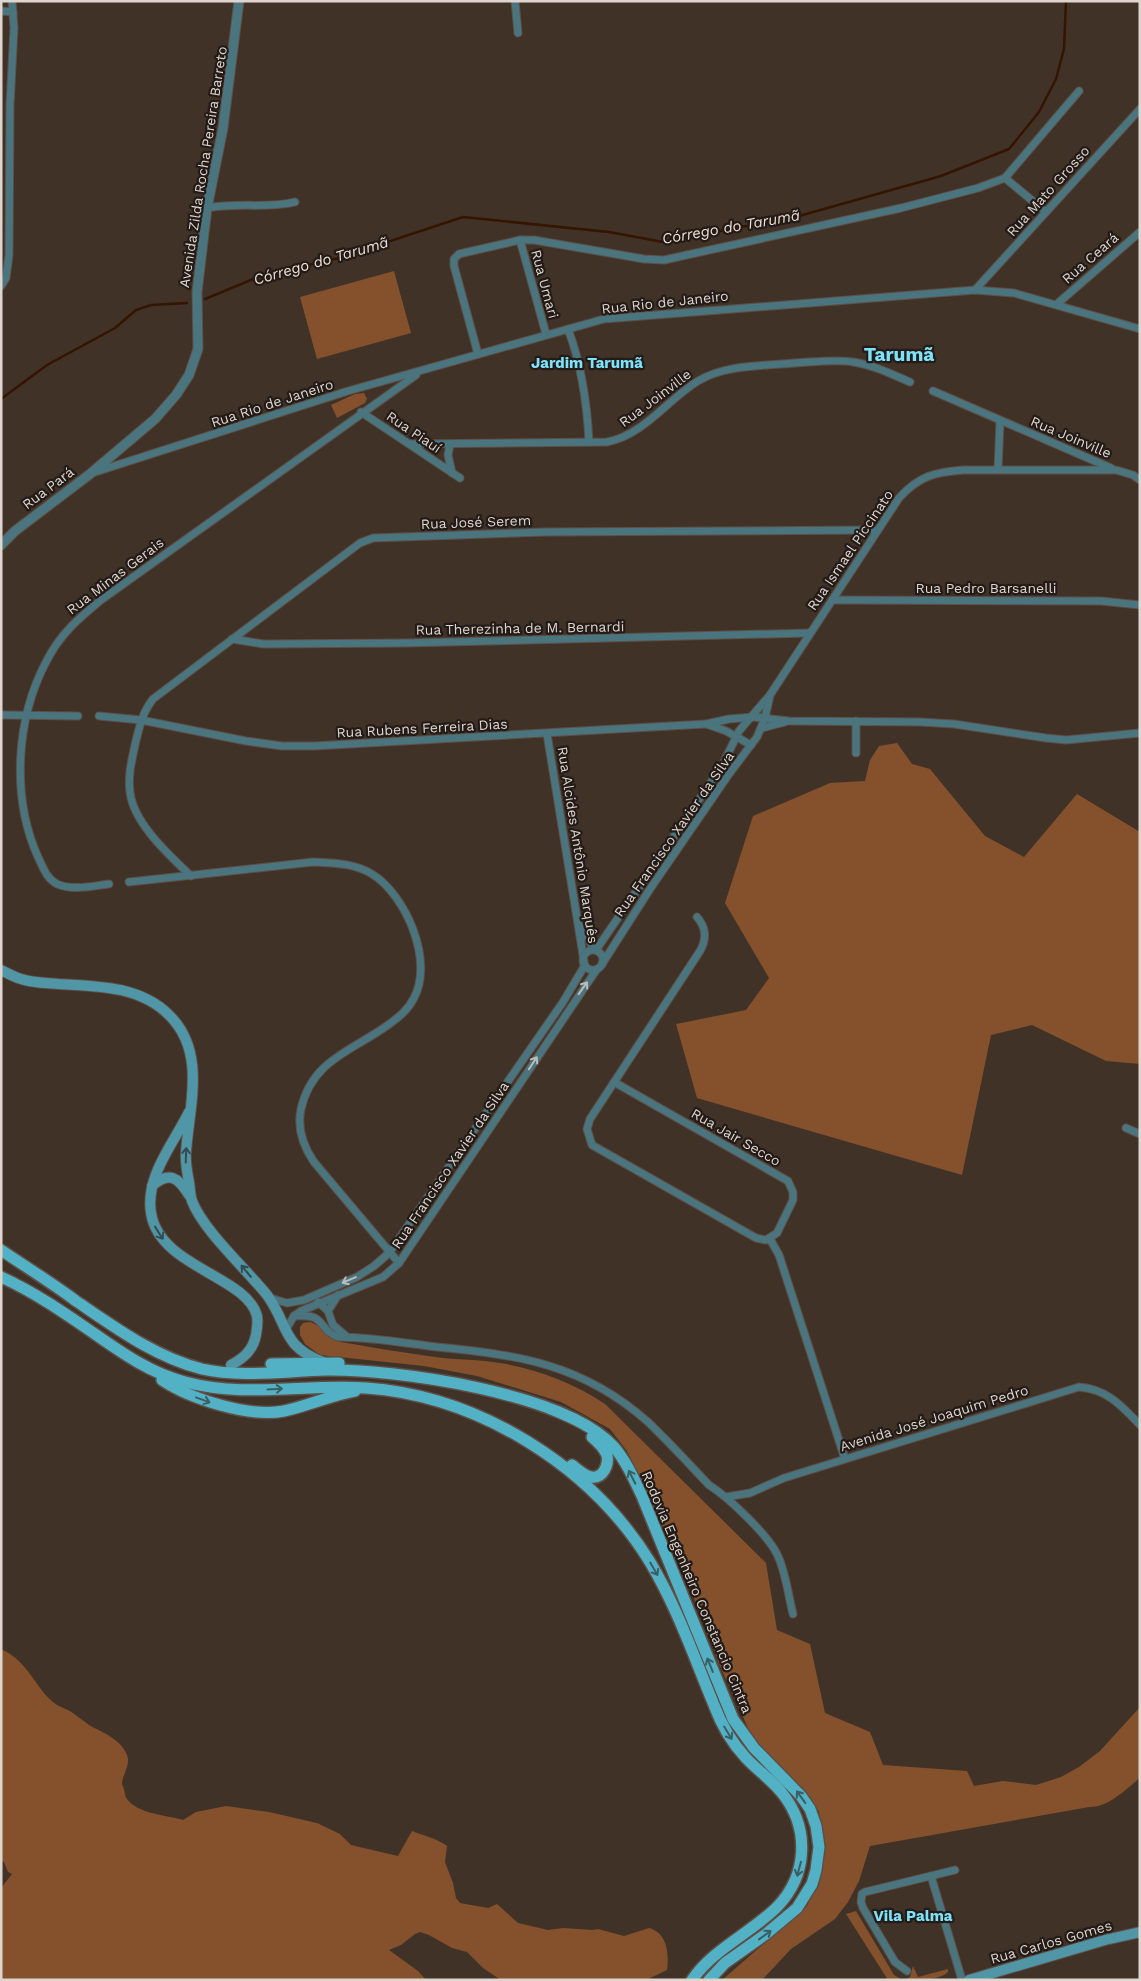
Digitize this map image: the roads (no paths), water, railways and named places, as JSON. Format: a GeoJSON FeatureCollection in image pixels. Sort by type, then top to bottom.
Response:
{"type":"FeatureCollection","features":[{"type":"Feature","properties":{"kind":"main road"},"geometry":{"type":"LineString","coordinates":[[1,970],[18,978],[38,983],[116,989],[141,997],[162,1008],[171,1016],[190,1052],[194,1083],[186,1152],[192,1200]]}},
{"type":"Feature","properties":{"kind":"main road"},"geometry":{"type":"LineString","coordinates":[[190,1111],[157,1170],[150,1196],[151,1213],[155,1227],[164,1241],[175,1252],[235,1290],[248,1300],[254,1308],[258,1317],[252,1349],[242,1360],[231,1365]]}},
{"type":"Feature","properties":{"kind":"main road"},"geometry":{"type":"LineString","coordinates":[[152,1186],[162,1178],[173,1178],[184,1186],[204,1222],[268,1297],[285,1331],[297,1347],[310,1357],[323,1362]]}},
{"type":"Feature","properties":{"kind":"main road","name":"Rodovia Engenheiro Constancio Cintra"},"geometry":{"type":"LineString","coordinates":[[1,1250],[151,1350],[203,1369],[234,1372],[327,1370],[376,1372],[444,1381],[507,1396],[560,1413],[576,1420],[613,1446],[630,1472],[642,1496],[733,1719],[754,1748],[792,1785],[810,1809],[816,1826],[819,1846],[816,1870],[809,1891],[788,1917],[725,1963],[709,1980]]}},
{"type":"Feature","properties":{"kind":"main road"},"geometry":{"type":"LineString","coordinates":[[1,1257],[34,1272]]}},
{"type":"Feature","properties":{"kind":"main road"},"geometry":{"type":"LineString","coordinates":[[1,1269],[52,1297],[143,1359],[182,1375],[242,1391]]}},
{"type":"Feature","properties":{"kind":"main road","name":"Rodovia Engenheiro Constancio Cintra"},"geometry":{"type":"LineString","coordinates":[[1,1277],[51,1304],[114,1348],[146,1367],[189,1384],[242,1391],[330,1386],[370,1388],[440,1402],[489,1421],[548,1456],[570,1472],[599,1498],[639,1545],[668,1595],[715,1709],[726,1730],[747,1759],[782,1793],[794,1813],[801,1832],[801,1864],[796,1880],[788,1895],[758,1924],[708,1960],[692,1980]]}},
{"type":"Feature","properties":{"kind":"main road"},"geometry":{"type":"LineString","coordinates":[[60,1289],[98,1309],[162,1349],[190,1359],[231,1365],[323,1362],[406,1369],[426,1373],[444,1381],[544,1413],[576,1427],[592,1436],[600,1444],[607,1456],[606,1468],[599,1476],[590,1477],[522,1431],[464,1404],[402,1387],[381,1386],[348,1392],[282,1412],[268,1412],[222,1406],[204,1401],[164,1382],[146,1367]]}},
{"type":"Feature","properties":{"kind":"main road","name":"Rua Carlos Gomes"},"geometry":{"type":"LineString","coordinates":[[969,1980],[1105,1940],[1140,1932]]}},
{"type":"Feature","properties":{"kind":"main road"},"geometry":{"type":"LineString","coordinates":[[716,1980],[725,1963]]}},
{"type":"Feature","properties":{"kind":"street"},"geometry":{"type":"LineString","coordinates":[[1,286],[6,278],[9,254],[10,105],[14,28],[12,1]]}},
{"type":"Feature","properties":{"kind":"street","name":"Avenida Zilda Rocha Pereira Barreto"},"geometry":{"type":"LineString","coordinates":[[90,474],[155,419],[176,395],[189,375],[198,349],[197,292],[207,208],[223,128],[240,1]]}},
{"type":"Feature","properties":{"kind":"street"},"geometry":{"type":"LineString","coordinates":[[515,1],[518,33]]}},
{"type":"Feature","properties":{"kind":"street"},"geometry":{"type":"LineString","coordinates":[[1,12],[13,12]]}},
{"type":"Feature","properties":{"kind":"street"},"geometry":{"type":"LineString","coordinates":[[478,354],[454,266],[454,259],[459,254],[520,240],[534,240],[644,259],[664,260],[901,208],[978,188],[1004,178],[1079,91]]}},
{"type":"Feature","properties":{"kind":"street"},"geometry":{"type":"LineString","coordinates":[[1,105],[10,105]]}},
{"type":"Feature","properties":{"kind":"street","name":"Rua Mato Grosso"},"geometry":{"type":"LineString","coordinates":[[975,290],[1140,109]]}},
{"type":"Feature","properties":{"kind":"street"},"geometry":{"type":"LineString","coordinates":[[1004,178],[1046,212]]}},
{"type":"Feature","properties":{"kind":"street"},"geometry":{"type":"LineString","coordinates":[[1,198],[10,199]]}},
{"type":"Feature","properties":{"kind":"street"},"geometry":{"type":"LineString","coordinates":[[207,208],[222,205],[278,205],[295,202]]}},
{"type":"Feature","properties":{"kind":"street","name":"Rua Ceará"},"geometry":{"type":"LineString","coordinates":[[1057,304],[1140,232]]}},
{"type":"Feature","properties":{"kind":"street","name":"Rua Umari"},"geometry":{"type":"LineString","coordinates":[[520,240],[546,334]]}},
{"type":"Feature","properties":{"kind":"street","name":"Rua Rio de Janeiro"},"geometry":{"type":"LineString","coordinates":[[90,474],[348,391],[604,319],[975,290],[1014,293],[1140,328]]}},
{"type":"Feature","properties":{"kind":"street"},"geometry":{"type":"LineString","coordinates":[[568,329],[578,357],[586,402],[589,442]]}},
{"type":"Feature","properties":{"kind":"street","name":"Rua Joinville"},"geometry":{"type":"LineString","coordinates":[[410,444],[607,442],[621,439],[699,380],[717,373],[743,367],[834,361],[852,362],[880,368],[910,382]]}},
{"type":"Feature","properties":{"kind":"street","name":"Rua Minas Gerais"},"geometry":{"type":"LineString","coordinates":[[109,884],[76,888],[56,883],[46,875],[31,842],[23,809],[20,779],[21,753],[27,715],[45,663],[56,643],[72,624],[101,600],[361,412],[421,372]]}},
{"type":"Feature","properties":{"kind":"street","name":"Rua Joinville"},"geometry":{"type":"LineString","coordinates":[[933,391],[1000,422],[1116,470]]}},
{"type":"Feature","properties":{"kind":"street","name":"Rua Piauí"},"geometry":{"type":"LineString","coordinates":[[361,412],[460,478]]}},
{"type":"Feature","properties":{"kind":"street"},"geometry":{"type":"LineString","coordinates":[[998,469],[1000,422]]}},
{"type":"Feature","properties":{"kind":"street","name":"Rua Piauí"},"geometry":{"type":"LineString","coordinates":[[450,444],[448,455],[452,473]]}},
{"type":"Feature","properties":{"kind":"street","name":"Rua Ismael Piccinato"},"geometry":{"type":"LineString","coordinates":[[749,717],[770,695],[808,633],[899,498],[910,486],[924,477],[940,472],[998,469],[1116,470],[1133,475],[1140,480]]}},
{"type":"Feature","properties":{"kind":"street","name":"Rua Pará"},"geometry":{"type":"LineString","coordinates":[[1,545],[15,531],[90,474]]}},
{"type":"Feature","properties":{"kind":"street","name":"Rua José Serem"},"geometry":{"type":"LineString","coordinates":[[191,876],[167,853],[151,834],[140,819],[131,799],[130,771],[141,720],[146,708],[153,699],[360,544],[374,538],[545,532],[877,530]]}},
{"type":"Feature","properties":{"kind":"street","name":"Rua Pedro Barsanelli"},"geometry":{"type":"LineString","coordinates":[[832,600],[1101,601],[1140,605]]}},
{"type":"Feature","properties":{"kind":"street","name":"Rua Therezinha de M. Bernardi"},"geometry":{"type":"LineString","coordinates":[[232,640],[263,644],[387,643],[808,633]]}},
{"type":"Feature","properties":{"kind":"street","name":"Rua Ismael Piccinato"},"geometry":{"type":"LineString","coordinates":[[765,718],[770,695]]}},
{"type":"Feature","properties":{"kind":"street"},"geometry":{"type":"LineString","coordinates":[[1,715],[78,716]]}},
{"type":"Feature","properties":{"kind":"street","name":"Rua Rubens Ferreira Dias"},"geometry":{"type":"LineString","coordinates":[[98,716],[141,720],[246,741],[282,746],[547,734],[706,724],[749,717],[765,718]]}},
{"type":"Feature","properties":{"kind":"street","name":"Rua Francisco Xavier da Silva"},"geometry":{"type":"LineString","coordinates":[[595,950],[722,766],[739,731],[749,717]]}},
{"type":"Feature","properties":{"kind":"street"},"geometry":{"type":"LineString","coordinates":[[765,718],[789,721],[954,724],[1066,740],[1140,733]]}},
{"type":"Feature","properties":{"kind":"street","name":"Rua Francisco Xavier da Silva"},"geometry":{"type":"LineString","coordinates":[[294,1316],[301,1311],[383,1277],[399,1263],[650,889],[751,745],[762,728],[765,718]]}},
{"type":"Feature","properties":{"kind":"street"},"geometry":{"type":"LineString","coordinates":[[762,728],[789,721]]}},
{"type":"Feature","properties":{"kind":"street"},"geometry":{"type":"LineString","coordinates":[[856,721],[856,753]]}},
{"type":"Feature","properties":{"kind":"street"},"geometry":{"type":"LineString","coordinates":[[706,724],[726,731],[751,745]]}},
{"type":"Feature","properties":{"kind":"street","name":"Rua Alcides Antônio Marquês"},"geometry":{"type":"LineString","coordinates":[[547,734],[584,963]]}},
{"type":"Feature","properties":{"kind":"street"},"geometry":{"type":"LineString","coordinates":[[129,882],[313,862],[335,863],[355,866],[372,874],[385,885],[402,908],[415,935],[420,954],[421,971],[415,998],[404,1013],[382,1029],[328,1062],[312,1080],[300,1112],[300,1127],[307,1152],[399,1263]]}},
{"type":"Feature","properties":{"kind":"street"},"geometry":{"type":"LineString","coordinates":[[697,917],[704,929],[705,938],[702,947],[588,1124],[588,1135],[592,1145],[756,1238],[763,1240],[770,1238],[779,1254],[845,1459]]}},
{"type":"Feature","properties":{"kind":"street"},"geometry":{"type":"LineString","coordinates":[[579,924],[595,950],[603,957],[599,966],[590,969],[584,963],[586,953],[595,950]]}},
{"type":"Feature","properties":{"kind":"street"},"geometry":{"type":"LineString","coordinates":[[607,933],[617,940]]}},
{"type":"Feature","properties":{"kind":"street","name":"Rua Francisco Xavier da Silva"},"geometry":{"type":"LineString","coordinates":[[268,1297],[287,1304],[311,1297],[357,1277],[389,1253],[562,1002],[584,963]]}},
{"type":"Feature","properties":{"kind":"street","name":"Rua Jair Secco"},"geometry":{"type":"LineString","coordinates":[[614,1082],[788,1181],[793,1192],[792,1204],[777,1232],[770,1238]]}},
{"type":"Feature","properties":{"kind":"street"},"geometry":{"type":"LineString","coordinates":[[1126,1128],[1140,1134]]}},
{"type":"Feature","properties":{"kind":"street"},"geometry":{"type":"LineString","coordinates":[[328,1311],[338,1295]]}},
{"type":"Feature","properties":{"kind":"street"},"geometry":{"type":"LineString","coordinates":[[311,1297],[328,1311],[333,1325],[347,1337]]}},
{"type":"Feature","properties":{"kind":"street"},"geometry":{"type":"LineString","coordinates":[[285,1331],[294,1316],[311,1316],[317,1318],[333,1336],[496,1353],[532,1360],[567,1372],[601,1389],[633,1410],[648,1423],[709,1485],[726,1497],[768,1541],[777,1553],[793,1614]]}},
{"type":"Feature","properties":{"kind":"street","name":"Avenida José Joaquim Pedro"},"geometry":{"type":"LineString","coordinates":[[726,1497],[750,1493],[784,1478],[1079,1386],[1099,1390],[1112,1397],[1140,1425]]}},
{"type":"Feature","properties":{"kind":"street"},"geometry":{"type":"LineString","coordinates":[[907,1971],[895,1962],[863,1908],[861,1897],[865,1892],[955,1870]]}},
{"type":"Feature","properties":{"kind":"street"},"geometry":{"type":"LineString","coordinates":[[931,1876],[962,1980]]}},
{"type":"Feature","properties":{"kind":"waterway","name":"Córrego do Tarumã"},"geometry":{"type":"LineString","coordinates":[[205,299],[263,275],[339,258],[463,217],[609,232],[663,242],[799,216],[941,176],[1009,149],[1039,112],[1056,79],[1064,49],[1066,1]]}},
{"type":"Feature","properties":{"kind":"waterway","name":"Córrego do Tarumã"},"geometry":{"type":"LineString","coordinates":[[1,399],[47,365],[115,328],[136,310],[151,305],[187,303]]}},
{"type":"Feature","properties":{"kind":"district","name":"Tarumã"},"geometry":{"type":"Point","coordinates":[899,354]}},
{"type":"Feature","properties":{"kind":"district","name":"Jardim Tarumã"},"geometry":{"type":"Point","coordinates":[587,363]}},
{"type":"Feature","properties":{"kind":"district","name":"Vila Palma"},"geometry":{"type":"Point","coordinates":[913,1916]}}]}
